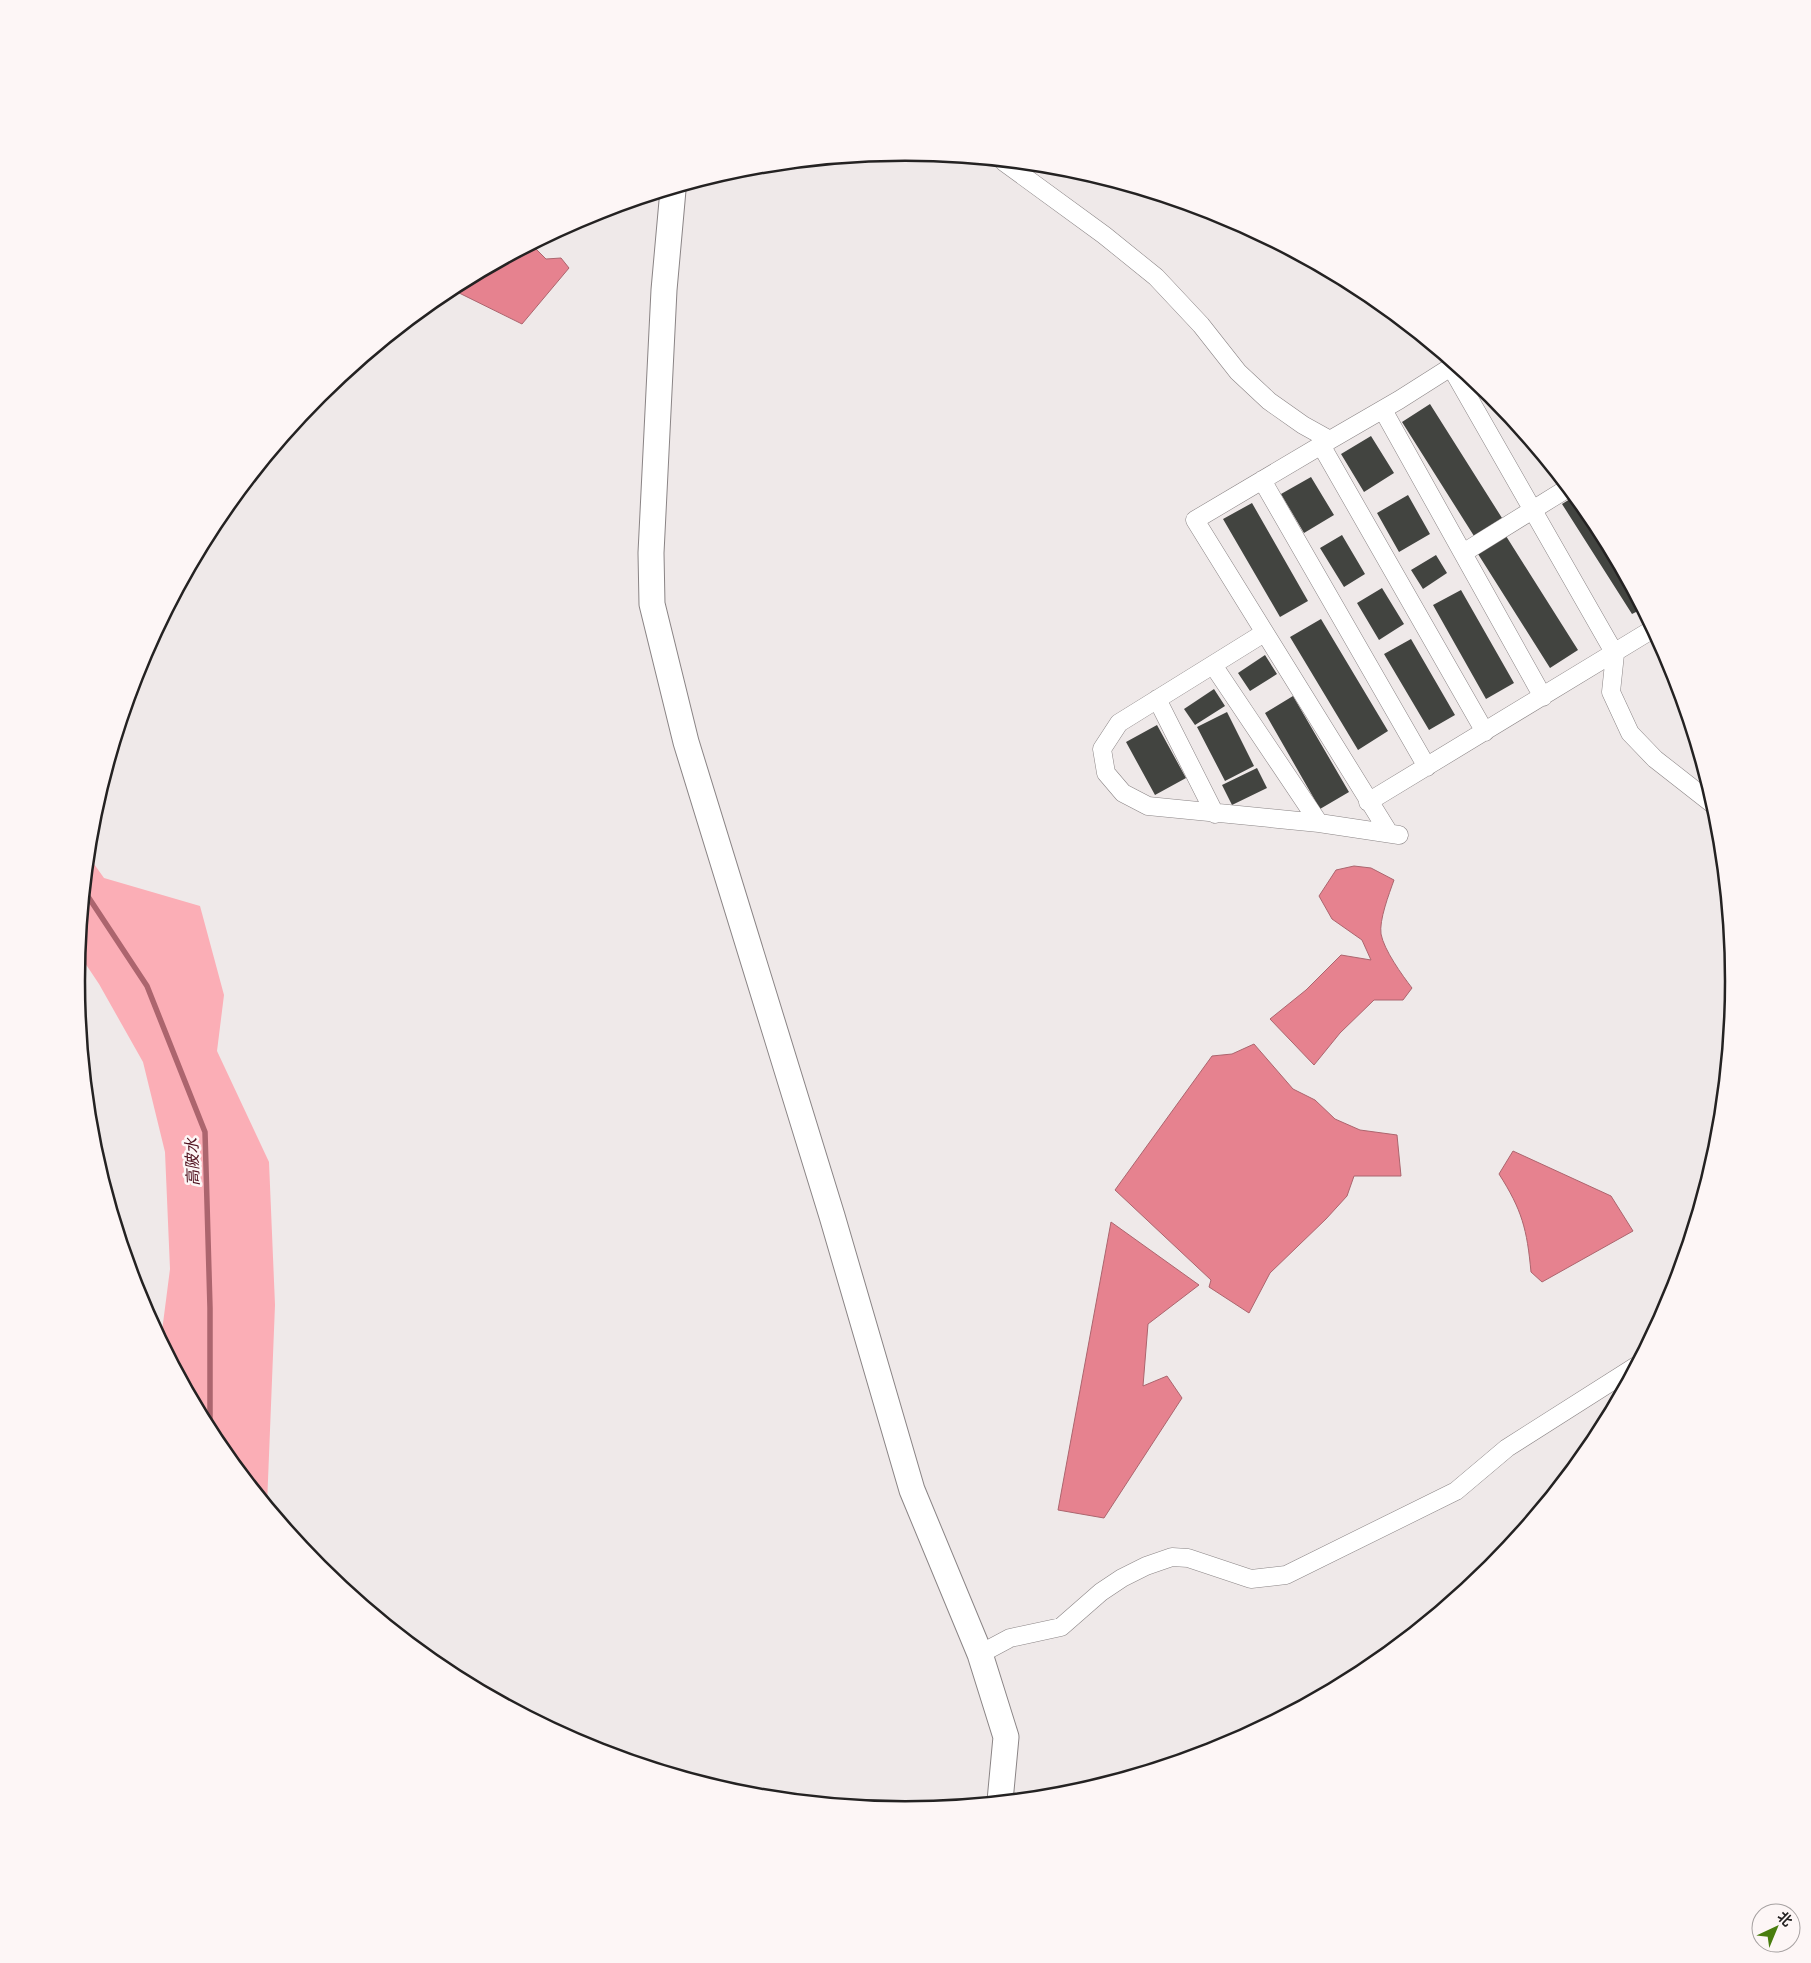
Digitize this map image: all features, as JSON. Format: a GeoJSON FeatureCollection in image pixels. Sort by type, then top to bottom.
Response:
{"type":"FeatureCollection","features":[{"type":"Feature","properties":{"kind":"street"},"geometry":{"type":"LineString","coordinates":[[1012,168],[1104,235],[1156,277],[1201,325],[1238,372],[1269,401],[1325,443],[1485,732]]}},
{"type":"Feature","properties":{"kind":"street"},"geometry":{"type":"LineString","coordinates":[[673,195],[664,290],[651,552],[652,604],[686,742],[832,1216],[912,1490],[980,1654],[1006,1737],[1000,1796]]}},
{"type":"Feature","properties":{"kind":"street"},"geometry":{"type":"LineString","coordinates":[[1264,633],[1119,724],[1102,748],[1106,773],[1123,793],[1148,806],[1319,823],[1394,834],[1368,802],[1195,520],[1383,410],[1450,368]]}},
{"type":"Feature","properties":{"kind":"street"},"geometry":{"type":"LineString","coordinates":[[1459,377],[1615,654],[1611,692],[1630,733],[1655,759],[1705,798]]}},
{"type":"Feature","properties":{"kind":"street"},"geometry":{"type":"LineString","coordinates":[[1383,410],[1543,697]]}},
{"type":"Feature","properties":{"kind":"street"},"geometry":{"type":"LineString","coordinates":[[1262,480],[1427,767]]}},
{"type":"Feature","properties":{"kind":"street"},"geometry":{"type":"LineString","coordinates":[[1463,553],[1563,491]]}},
{"type":"Feature","properties":{"kind":"street"},"geometry":{"type":"LineString","coordinates":[[1368,802],[1647,633]]}},
{"type":"Feature","properties":{"kind":"street"},"geometry":{"type":"LineString","coordinates":[[1213,664],[1319,823]]}},
{"type":"Feature","properties":{"kind":"street"},"geometry":{"type":"LineString","coordinates":[[1157,699],[1215,814]]}},
{"type":"Feature","properties":{"kind":"street"},"geometry":{"type":"LineString","coordinates":[[980,1654],[1010,1638],[1061,1627],[1108,1587],[1146,1566],[1172,1557],[1188,1558],[1251,1579],[1286,1576],[1456,1490],[1507,1448],[1626,1372]]}},
{"type":"Feature","properties":{"kind":"shaded area"},"geometry":{"type":"Polygon","coordinates":[[[536,249],[546,259],[561,258],[569,268],[522,324],[459,293],[495,271],[536,249]]]}},
{"type":"Feature","properties":{"kind":"shaded area"},"geometry":{"type":"Polygon","coordinates":[[[94,864],[104,878],[200,906],[224,995],[217,1051],[269,1162],[275,1305],[267,1496],[223,1437],[195,1392],[162,1328],[170,1269],[165,1152],[143,1062],[86,964],[87,928],[94,864]]]}},
{"type":"Feature","properties":{"kind":"shaded area"},"geometry":{"type":"Polygon","coordinates":[[[1354,866],[1371,868],[1394,880],[1383,914],[1381,934],[1389,955],[1412,988],[1403,1000],[1374,1000],[1340,1033],[1314,1065],[1270,1019],[1306,990],[1341,955],[1371,960],[1362,940],[1332,919],[1319,896],[1336,870],[1354,866]]]}},
{"type":"Feature","properties":{"kind":"shaded area"},"geometry":{"type":"Polygon","coordinates":[[[1254,1044],[1293,1089],[1315,1100],[1335,1119],[1360,1130],[1397,1135],[1401,1176],[1354,1176],[1347,1196],[1270,1273],[1249,1313],[1209,1287],[1211,1280],[1115,1190],[1212,1056],[1232,1054],[1254,1044]]]}},
{"type":"Feature","properties":{"kind":"shaded area"},"geometry":{"type":"Polygon","coordinates":[[[1513,1151],[1611,1196],[1633,1231],[1542,1282],[1531,1272],[1528,1244],[1522,1220],[1513,1198],[1499,1174],[1513,1151]]]}},
{"type":"Feature","properties":{"kind":"shaded area"},"geometry":{"type":"Polygon","coordinates":[[[1111,1222],[1199,1285],[1148,1324],[1143,1386],[1167,1376],[1182,1398],[1104,1518],[1058,1510],[1111,1222]]]}},
{"type":"Feature","properties":{"kind":"building"},"geometry":{"type":"Polygon","coordinates":[[[1430,404],[1502,518],[1474,536],[1402,422],[1430,404]]]}},
{"type":"Feature","properties":{"kind":"building"},"geometry":{"type":"Polygon","coordinates":[[[1371,436],[1394,473],[1364,492],[1341,454],[1371,436]]]}},
{"type":"Feature","properties":{"kind":"building"},"geometry":{"type":"Polygon","coordinates":[[[1311,477],[1334,515],[1304,533],[1281,494],[1311,477]]]}},
{"type":"Feature","properties":{"kind":"building"},"geometry":{"type":"Polygon","coordinates":[[[1408,495],[1430,534],[1399,552],[1377,513],[1408,495]]]}},
{"type":"Feature","properties":{"kind":"building"},"geometry":{"type":"Polygon","coordinates":[[[1569,500],[1588,526],[1616,571],[1637,611],[1632,614],[1562,504],[1569,500]]]}},
{"type":"Feature","properties":{"kind":"building"},"geometry":{"type":"Polygon","coordinates":[[[1252,503],[1308,601],[1280,617],[1223,519],[1252,503]]]}},
{"type":"Feature","properties":{"kind":"building"},"geometry":{"type":"Polygon","coordinates":[[[1342,535],[1365,574],[1344,587],[1320,548],[1342,535]]]}},
{"type":"Feature","properties":{"kind":"building"},"geometry":{"type":"Polygon","coordinates":[[[1506,536],[1578,650],[1550,668],[1478,554],[1506,536]]]}},
{"type":"Feature","properties":{"kind":"building"},"geometry":{"type":"Polygon","coordinates":[[[1436,555],[1447,573],[1423,589],[1411,570],[1436,555]]]}},
{"type":"Feature","properties":{"kind":"building"},"geometry":{"type":"Polygon","coordinates":[[[1382,588],[1404,624],[1379,640],[1357,603],[1382,588]]]}},
{"type":"Feature","properties":{"kind":"building"},"geometry":{"type":"Polygon","coordinates":[[[1461,590],[1514,683],[1486,699],[1433,605],[1461,590]]]}},
{"type":"Feature","properties":{"kind":"building"},"geometry":{"type":"Polygon","coordinates":[[[1321,619],[1388,731],[1358,750],[1290,637],[1321,619]]]}},
{"type":"Feature","properties":{"kind":"building"},"geometry":{"type":"Polygon","coordinates":[[[1411,639],[1455,715],[1429,730],[1384,654],[1411,639]]]}},
{"type":"Feature","properties":{"kind":"building"},"geometry":{"type":"Polygon","coordinates":[[[1265,655],[1277,674],[1250,691],[1238,673],[1265,655]]]}},
{"type":"Feature","properties":{"kind":"building"},"geometry":{"type":"Polygon","coordinates":[[[1214,689],[1225,706],[1195,725],[1184,709],[1214,689]]]}},
{"type":"Feature","properties":{"kind":"building"},"geometry":{"type":"Polygon","coordinates":[[[1293,696],[1349,792],[1320,809],[1265,713],[1293,696]]]}},
{"type":"Feature","properties":{"kind":"building"},"geometry":{"type":"Polygon","coordinates":[[[1227,712],[1254,766],[1225,781],[1197,727],[1227,712]]]}},
{"type":"Feature","properties":{"kind":"building"},"geometry":{"type":"Polygon","coordinates":[[[1157,725],[1186,778],[1155,795],[1126,742],[1157,725]]]}},
{"type":"Feature","properties":{"kind":"building"},"geometry":{"type":"Polygon","coordinates":[[[1257,768],[1267,788],[1232,805],[1222,785],[1257,768]]]}},
{"type":"Feature","properties":{"kind":"waterway","name":"高陂水"},"geometry":{"type":"LineString","coordinates":[[90,899],[147,986],[205,1132],[210,1308],[210,1416]]}}]}
